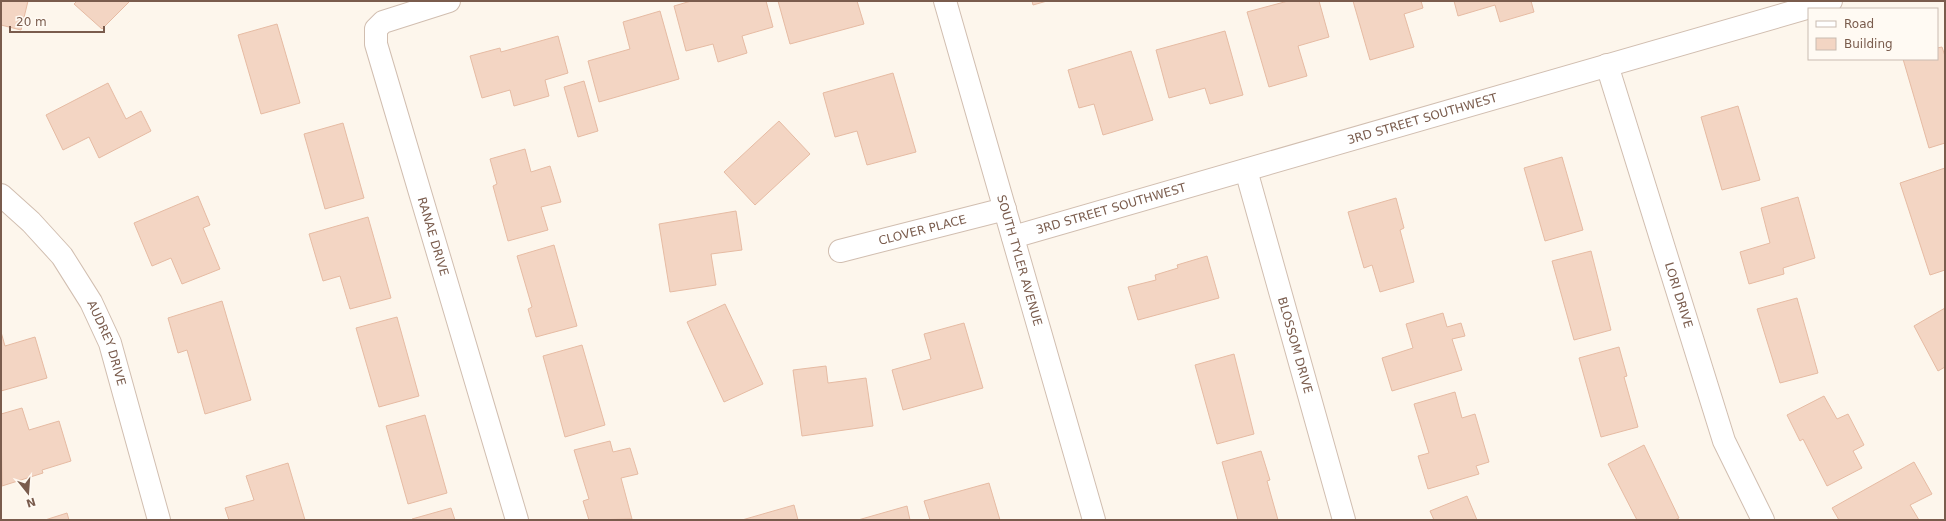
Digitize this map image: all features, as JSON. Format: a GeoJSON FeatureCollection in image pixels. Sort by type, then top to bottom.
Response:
{"type":"FeatureCollection","features":[{"type":"Feature","properties":{"kind":"street","name":"RANAE DRIVE"},"geometry":{"type":"LineString","coordinates":[[449,1],[383,22],[376,28],[376,44],[518,520]]}},
{"type":"Feature","properties":{"kind":"street","name":"SOUTH TYLER AVENUE"},"geometry":{"type":"LineString","coordinates":[[945,1],[1094,520]]}},
{"type":"Feature","properties":{"kind":"street","name":"3RD STREET SOUTHWEST"},"geometry":{"type":"LineString","coordinates":[[1013,237],[1830,1]]}},
{"type":"Feature","properties":{"kind":"street","name":"LORI DRIVE"},"geometry":{"type":"LineString","coordinates":[[1607,65],[1724,441],[1763,520]]}},
{"type":"Feature","properties":{"kind":"street","name":"BLOSSOM DRIVE"},"geometry":{"type":"LineString","coordinates":[[1246,170],[1344,520]]}},
{"type":"Feature","properties":{"kind":"street","name":"AUDREY DRIVE"},"geometry":{"type":"LineString","coordinates":[[1,195],[31,222],[62,256],[91,302],[110,343],[159,520]]}},
{"type":"Feature","properties":{"kind":"street","name":"CLOVER PLACE"},"geometry":{"type":"LineString","coordinates":[[840,251],[1005,209]]}},
{"type":"Feature","properties":{"kind":"building"},"geometry":{"type":"Polygon","coordinates":[[[1,1],[28,1],[21,30],[1,25],[1,1]]]}},
{"type":"Feature","properties":{"kind":"building"},"geometry":{"type":"Polygon","coordinates":[[[77,1],[130,1],[102,29],[74,4],[77,1]]]}},
{"type":"Feature","properties":{"kind":"building"},"geometry":{"type":"Polygon","coordinates":[[[691,1],[766,1],[773,27],[742,36],[747,53],[718,62],[713,44],[686,51],[674,6],[691,1]]]}},
{"type":"Feature","properties":{"kind":"building"},"geometry":{"type":"Polygon","coordinates":[[[778,1],[857,1],[864,24],[790,44],[778,1]]]}},
{"type":"Feature","properties":{"kind":"building"},"geometry":{"type":"Polygon","coordinates":[[[1032,1],[1047,1],[1033,5],[1032,1]]]}},
{"type":"Feature","properties":{"kind":"building"},"geometry":{"type":"Polygon","coordinates":[[[1288,1],[1319,1],[1329,37],[1298,46],[1307,76],[1269,87],[1247,12],[1288,1]]]}},
{"type":"Feature","properties":{"kind":"building"},"geometry":{"type":"Polygon","coordinates":[[[1353,1],[1421,1],[1423,8],[1404,14],[1414,47],[1370,60],[1353,1]]]}},
{"type":"Feature","properties":{"kind":"building"},"geometry":{"type":"Polygon","coordinates":[[[1454,1],[1531,1],[1534,12],[1500,22],[1495,5],[1458,16],[1454,1]]]}},
{"type":"Feature","properties":{"kind":"building"},"geometry":{"type":"Polygon","coordinates":[[[660,11],[679,79],[599,102],[588,61],[630,49],[623,22],[660,11]]]}},
{"type":"Feature","properties":{"kind":"building"},"geometry":{"type":"Polygon","coordinates":[[[277,24],[300,103],[261,114],[238,35],[277,24]]]}},
{"type":"Feature","properties":{"kind":"building"},"geometry":{"type":"Polygon","coordinates":[[[1225,31],[1243,95],[1210,104],[1205,88],[1169,98],[1156,50],[1225,31]]]}},
{"type":"Feature","properties":{"kind":"building"},"geometry":{"type":"Polygon","coordinates":[[[558,36],[568,73],[545,80],[549,96],[514,106],[510,90],[482,98],[470,56],[500,48],[501,52],[558,36]]]}},
{"type":"Feature","properties":{"kind":"building"},"geometry":{"type":"Polygon","coordinates":[[[1942,47],[1945,56],[1945,143],[1929,148],[1903,60],[1938,60],[1938,48],[1942,47]]]}},
{"type":"Feature","properties":{"kind":"building"},"geometry":{"type":"Polygon","coordinates":[[[1131,51],[1153,120],[1103,135],[1094,104],[1079,108],[1068,70],[1131,51]]]}},
{"type":"Feature","properties":{"kind":"building"},"geometry":{"type":"Polygon","coordinates":[[[893,73],[916,152],[867,165],[857,131],[835,137],[823,93],[893,73]]]}},
{"type":"Feature","properties":{"kind":"building"},"geometry":{"type":"Polygon","coordinates":[[[584,81],[598,131],[578,137],[564,87],[584,81]]]}},
{"type":"Feature","properties":{"kind":"building"},"geometry":{"type":"Polygon","coordinates":[[[108,83],[126,119],[141,111],[151,131],[99,158],[89,137],[63,150],[46,115],[108,83]]]}},
{"type":"Feature","properties":{"kind":"building"},"geometry":{"type":"Polygon","coordinates":[[[1738,106],[1760,180],[1722,190],[1701,117],[1738,106]]]}},
{"type":"Feature","properties":{"kind":"building"},"geometry":{"type":"Polygon","coordinates":[[[779,121],[810,154],[755,205],[724,172],[779,121]]]}},
{"type":"Feature","properties":{"kind":"building"},"geometry":{"type":"Polygon","coordinates":[[[343,123],[364,198],[325,209],[304,134],[343,123]]]}},
{"type":"Feature","properties":{"kind":"building"},"geometry":{"type":"Polygon","coordinates":[[[525,149],[531,172],[550,166],[561,202],[541,207],[548,230],[508,241],[493,186],[497,184],[490,159],[525,149]]]}},
{"type":"Feature","properties":{"kind":"building"},"geometry":{"type":"Polygon","coordinates":[[[1562,157],[1583,230],[1545,241],[1524,168],[1562,157]]]}},
{"type":"Feature","properties":{"kind":"building"},"geometry":{"type":"Polygon","coordinates":[[[1945,168],[1945,270],[1930,275],[1900,183],[1945,168]]]}},
{"type":"Feature","properties":{"kind":"building"},"geometry":{"type":"Polygon","coordinates":[[[198,196],[210,225],[203,228],[220,269],[182,284],[171,258],[152,266],[134,223],[198,196]]]}},
{"type":"Feature","properties":{"kind":"building"},"geometry":{"type":"Polygon","coordinates":[[[1798,197],[1815,258],[1783,268],[1784,274],[1749,284],[1740,252],[1770,243],[1761,208],[1798,197]]]}},
{"type":"Feature","properties":{"kind":"building"},"geometry":{"type":"Polygon","coordinates":[[[1396,198],[1404,228],[1400,230],[1414,282],[1380,292],[1372,265],[1364,268],[1348,212],[1396,198]]]}},
{"type":"Feature","properties":{"kind":"building"},"geometry":{"type":"Polygon","coordinates":[[[736,211],[742,250],[711,254],[716,285],[670,292],[659,224],[736,211]]]}},
{"type":"Feature","properties":{"kind":"building"},"geometry":{"type":"Polygon","coordinates":[[[368,217],[391,298],[350,309],[340,276],[323,281],[309,234],[368,217]]]}},
{"type":"Feature","properties":{"kind":"building"},"geometry":{"type":"Polygon","coordinates":[[[554,245],[577,326],[536,337],[528,309],[532,307],[517,256],[554,245]]]}},
{"type":"Feature","properties":{"kind":"building"},"geometry":{"type":"Polygon","coordinates":[[[1591,251],[1611,330],[1574,340],[1552,261],[1591,251]]]}},
{"type":"Feature","properties":{"kind":"building"},"geometry":{"type":"Polygon","coordinates":[[[1207,256],[1219,298],[1138,320],[1128,287],[1156,280],[1155,275],[1178,268],[1177,265],[1207,256]]]}},
{"type":"Feature","properties":{"kind":"building"},"geometry":{"type":"Polygon","coordinates":[[[1797,298],[1818,373],[1780,383],[1757,309],[1797,298]]]}},
{"type":"Feature","properties":{"kind":"building"},"geometry":{"type":"Polygon","coordinates":[[[222,301],[251,400],[205,414],[187,350],[178,353],[168,318],[222,301]]]}},
{"type":"Feature","properties":{"kind":"building"},"geometry":{"type":"Polygon","coordinates":[[[725,304],[763,384],[724,402],[687,322],[725,304]]]}},
{"type":"Feature","properties":{"kind":"building"},"geometry":{"type":"Polygon","coordinates":[[[1945,308],[1945,367],[1938,371],[1914,326],[1945,308]]]}},
{"type":"Feature","properties":{"kind":"building"},"geometry":{"type":"Polygon","coordinates":[[[1443,313],[1447,327],[1461,323],[1465,336],[1452,339],[1462,370],[1392,391],[1382,358],[1413,348],[1406,324],[1443,313]]]}},
{"type":"Feature","properties":{"kind":"building"},"geometry":{"type":"Polygon","coordinates":[[[397,317],[419,396],[379,407],[356,328],[397,317]]]}},
{"type":"Feature","properties":{"kind":"building"},"geometry":{"type":"Polygon","coordinates":[[[964,323],[983,388],[903,410],[892,370],[931,359],[924,334],[964,323]]]}},
{"type":"Feature","properties":{"kind":"building"},"geometry":{"type":"Polygon","coordinates":[[[1,332],[5,346],[35,337],[47,378],[1,391],[1,332]]]}},
{"type":"Feature","properties":{"kind":"building"},"geometry":{"type":"Polygon","coordinates":[[[582,345],[605,425],[565,437],[543,356],[582,345]]]}},
{"type":"Feature","properties":{"kind":"building"},"geometry":{"type":"Polygon","coordinates":[[[1619,347],[1627,376],[1624,377],[1638,427],[1601,437],[1579,358],[1619,347]]]}},
{"type":"Feature","properties":{"kind":"building"},"geometry":{"type":"Polygon","coordinates":[[[1234,354],[1254,434],[1217,444],[1195,365],[1234,354]]]}},
{"type":"Feature","properties":{"kind":"building"},"geometry":{"type":"Polygon","coordinates":[[[826,366],[828,383],[866,378],[873,426],[802,436],[793,370],[826,366]]]}},
{"type":"Feature","properties":{"kind":"building"},"geometry":{"type":"Polygon","coordinates":[[[1455,392],[1462,418],[1475,414],[1489,462],[1476,466],[1479,474],[1428,489],[1418,456],[1429,453],[1414,404],[1455,392]]]}},
{"type":"Feature","properties":{"kind":"building"},"geometry":{"type":"Polygon","coordinates":[[[1824,396],[1837,419],[1848,414],[1864,445],[1853,451],[1862,468],[1827,486],[1803,439],[1800,441],[1787,415],[1824,396]]]}},
{"type":"Feature","properties":{"kind":"building"},"geometry":{"type":"Polygon","coordinates":[[[22,408],[29,430],[59,421],[71,461],[42,470],[43,473],[2,486],[1,414],[22,408]]]}},
{"type":"Feature","properties":{"kind":"building"},"geometry":{"type":"Polygon","coordinates":[[[425,415],[447,493],[408,504],[386,426],[425,415]]]}},
{"type":"Feature","properties":{"kind":"building"},"geometry":{"type":"Polygon","coordinates":[[[610,441],[613,452],[630,448],[638,474],[621,478],[632,519],[589,520],[583,501],[589,499],[574,450],[610,441]]]}},
{"type":"Feature","properties":{"kind":"building"},"geometry":{"type":"Polygon","coordinates":[[[1644,445],[1679,518],[1675,520],[1637,520],[1608,464],[1644,445]]]}},
{"type":"Feature","properties":{"kind":"building"},"geometry":{"type":"Polygon","coordinates":[[[1261,451],[1270,480],[1267,481],[1278,520],[1238,520],[1222,462],[1261,451]]]}},
{"type":"Feature","properties":{"kind":"building"},"geometry":{"type":"Polygon","coordinates":[[[1914,462],[1932,494],[1910,505],[1919,520],[1839,520],[1832,508],[1914,462]]]}},
{"type":"Feature","properties":{"kind":"building"},"geometry":{"type":"Polygon","coordinates":[[[288,463],[305,520],[229,520],[225,508],[254,500],[246,476],[288,463]]]}},
{"type":"Feature","properties":{"kind":"building"},"geometry":{"type":"Polygon","coordinates":[[[989,483],[1000,520],[930,520],[924,501],[989,483]]]}},
{"type":"Feature","properties":{"kind":"building"},"geometry":{"type":"Polygon","coordinates":[[[1467,496],[1477,520],[1434,520],[1430,511],[1467,496]]]}},
{"type":"Feature","properties":{"kind":"building"},"geometry":{"type":"Polygon","coordinates":[[[794,505],[798,520],[742,520],[794,505]]]}},
{"type":"Feature","properties":{"kind":"building"},"geometry":{"type":"Polygon","coordinates":[[[907,506],[910,520],[858,520],[907,506]]]}},
{"type":"Feature","properties":{"kind":"building"},"geometry":{"type":"Polygon","coordinates":[[[451,508],[455,520],[412,520],[412,519],[451,508]]]}},
{"type":"Feature","properties":{"kind":"building"},"geometry":{"type":"Polygon","coordinates":[[[67,513],[69,520],[45,520],[67,513]]]}}]}
